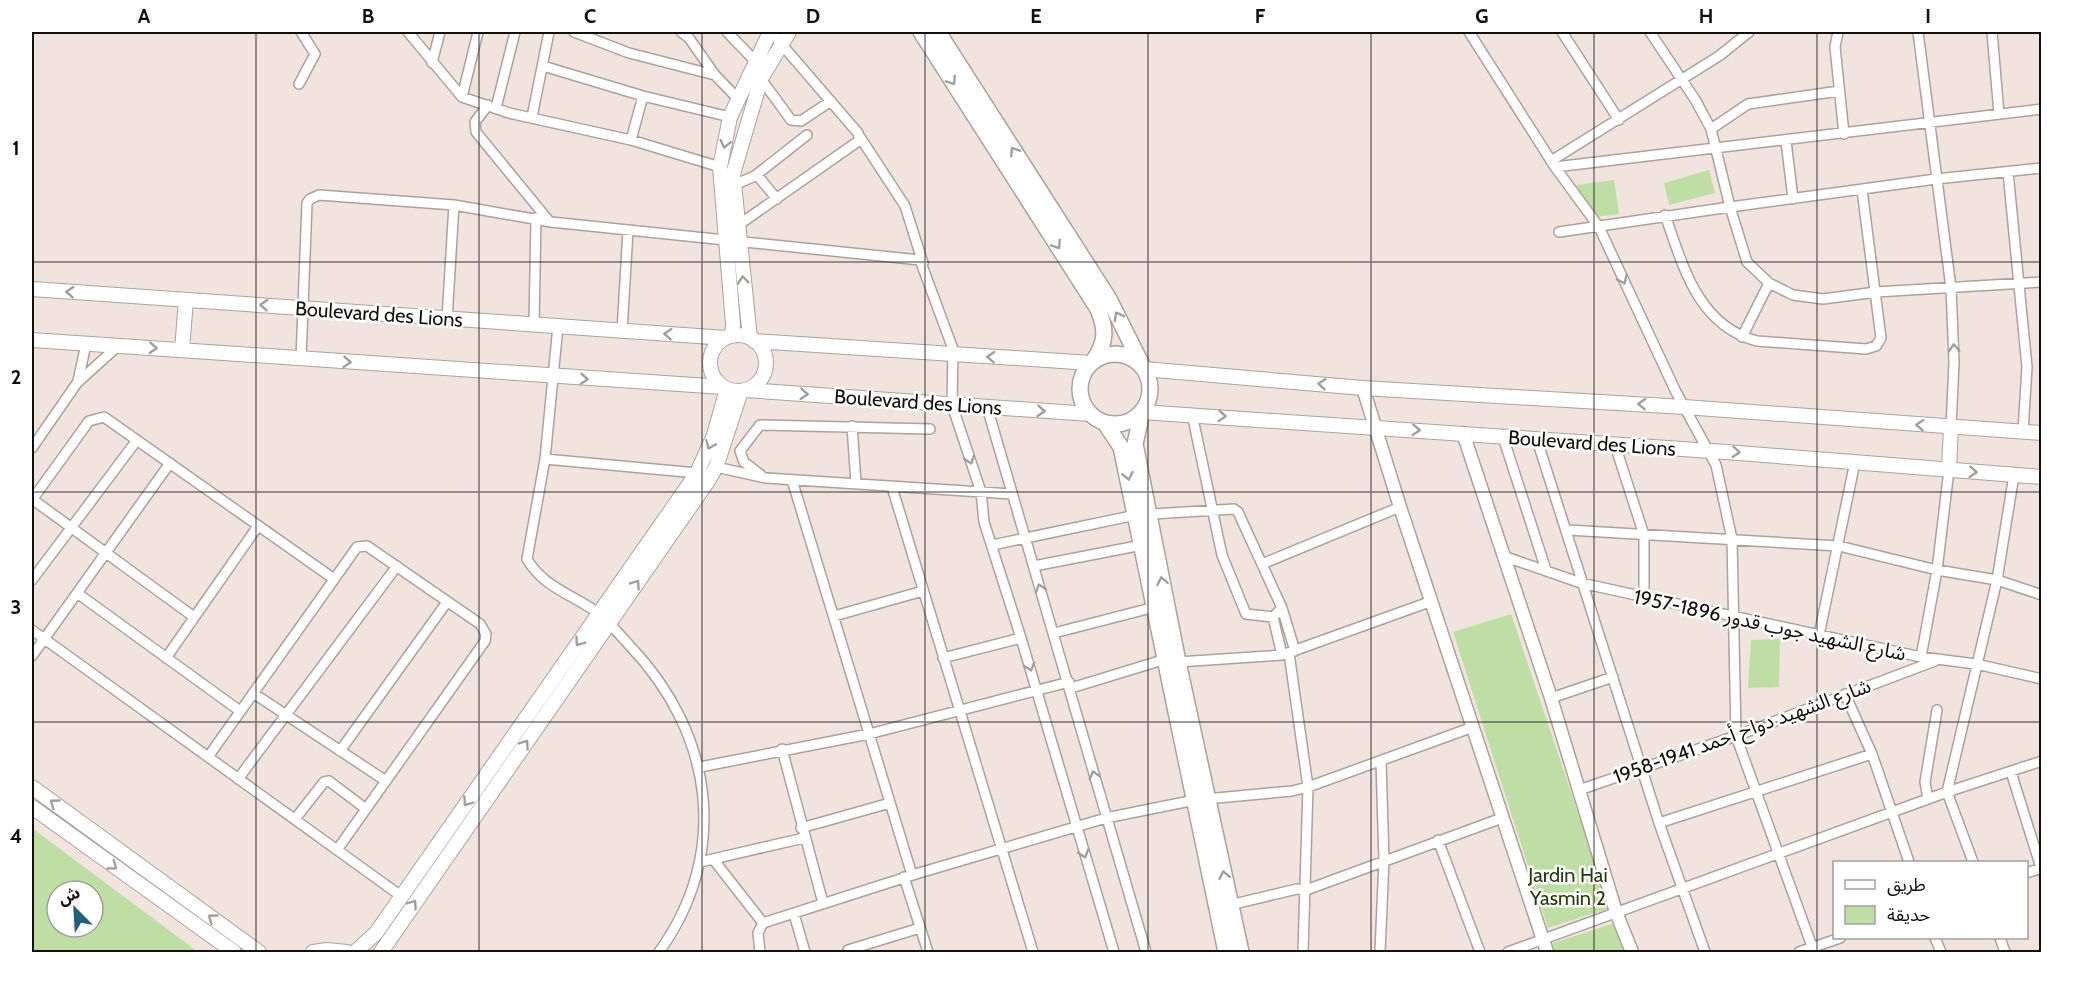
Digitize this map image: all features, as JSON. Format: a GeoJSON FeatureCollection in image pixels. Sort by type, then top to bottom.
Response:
{"type":"FeatureCollection","features":[{"type":"Feature","properties":{"kind":"main road"},"geometry":{"type":"LineString","coordinates":[[355,952],[371,939],[697,473],[734,390],[759,382],[766,368],[764,353],[752,339],[732,242],[720,167],[730,117],[770,32]]}},
{"type":"Feature","properties":{"kind":"main road"},"geometry":{"type":"LineString","coordinates":[[921,32],[1098,309],[1106,333],[1103,348],[1082,375],[1079,392],[1084,408],[1105,423],[1121,447],[1142,515],[1201,800],[1226,952]]}},
{"type":"Feature","properties":{"kind":"main road"},"geometry":{"type":"LineString","coordinates":[[938,32],[1108,299],[1144,369],[1151,390],[1142,412],[1135,444],[1142,515],[1142,545],[1155,607],[1172,660]]}},
{"type":"Feature","properties":{"kind":"main road"},"geometry":{"type":"LineString","coordinates":[[729,337],[733,324],[732,242],[737,226],[733,174],[761,79],[785,38]]}},
{"type":"Feature","properties":{"kind":"main road","name":"Boulevard des Lions"},"geometry":{"type":"LineString","coordinates":[[32,289],[729,337]]}},
{"type":"Feature","properties":{"kind":"main road"},"geometry":{"type":"LineString","coordinates":[[182,350],[186,300]]}},
{"type":"Feature","properties":{"kind":"main road"},"geometry":{"type":"LineString","coordinates":[[734,390],[712,375],[710,359],[717,344],[729,337],[954,355],[1093,361],[1109,354],[1125,355],[1144,369]]}},
{"type":"Feature","properties":{"kind":"main road","name":"Boulevard des Lions"},"geometry":{"type":"LineString","coordinates":[[32,340],[1090,414]]}},
{"type":"Feature","properties":{"kind":"main road","name":"Boulevard des Lions"},"geometry":{"type":"LineString","coordinates":[[1144,369],[1363,388],[1684,407],[2042,433]]}},
{"type":"Feature","properties":{"kind":"main road"},"geometry":{"type":"LineString","coordinates":[[381,952],[716,467],[734,390]]}},
{"type":"Feature","properties":{"kind":"main road"},"geometry":{"type":"LineString","coordinates":[[1105,423],[1126,423],[1142,412]]}},
{"type":"Feature","properties":{"kind":"main road","name":"Boulevard des Lions"},"geometry":{"type":"LineString","coordinates":[[1142,412],[1463,433],[2042,477]]}},
{"type":"Feature","properties":{"kind":"main road"},"geometry":{"type":"LineString","coordinates":[[1949,470],[1951,427]]}},
{"type":"Feature","properties":{"kind":"main road"},"geometry":{"type":"LineString","coordinates":[[32,786],[259,952]]}},
{"type":"Feature","properties":{"kind":"main road"},"geometry":{"type":"LineString","coordinates":[[1201,800],[1230,905],[1240,952]]}},
{"type":"Feature","properties":{"kind":"main road"},"geometry":{"type":"LineString","coordinates":[[32,807],[234,952]]}},
{"type":"Feature","properties":{"kind":"main road"},"geometry":{"type":"LineString","coordinates":[[313,952],[327,950],[346,952]]}},
{"type":"Feature","properties":{"kind":"street"},"geometry":{"type":"LineString","coordinates":[[299,84],[315,54],[301,32]]}},
{"type":"Feature","properties":{"kind":"street"},"geometry":{"type":"LineString","coordinates":[[408,32],[462,97],[492,107],[631,140],[720,167]]}},
{"type":"Feature","properties":{"kind":"street"},"geometry":{"type":"LineString","coordinates":[[432,63],[440,32]]}},
{"type":"Feature","properties":{"kind":"street"},"geometry":{"type":"LineString","coordinates":[[462,97],[478,32]]}},
{"type":"Feature","properties":{"kind":"street"},"geometry":{"type":"LineString","coordinates":[[515,32],[492,107],[475,122],[476,132],[551,222]]}},
{"type":"Feature","properties":{"kind":"street"},"geometry":{"type":"LineString","coordinates":[[532,117],[549,32]]}},
{"type":"Feature","properties":{"kind":"street"},"geometry":{"type":"LineString","coordinates":[[574,32],[629,53],[715,75]]}},
{"type":"Feature","properties":{"kind":"street"},"geometry":{"type":"LineString","coordinates":[[681,32],[689,38],[715,75],[738,99]]}},
{"type":"Feature","properties":{"kind":"street"},"geometry":{"type":"LineString","coordinates":[[727,32],[756,62]]}},
{"type":"Feature","properties":{"kind":"street"},"geometry":{"type":"LineString","coordinates":[[770,32],[785,38],[860,136],[905,206],[954,355],[952,405],[981,492],[984,522],[1022,638],[1114,952]]}},
{"type":"Feature","properties":{"kind":"street"},"geometry":{"type":"LineString","coordinates":[[1469,32],[1553,164],[1599,227],[1684,407],[1720,476],[1732,539],[1736,735],[1813,950]]}},
{"type":"Feature","properties":{"kind":"street"},"geometry":{"type":"LineString","coordinates":[[1562,32],[1619,120]]}},
{"type":"Feature","properties":{"kind":"street"},"geometry":{"type":"LineString","coordinates":[[1650,32],[1711,129],[1730,207],[1747,262],[1769,283],[1793,295],[1823,298],[1876,292],[2042,282]]}},
{"type":"Feature","properties":{"kind":"street"},"geometry":{"type":"LineString","coordinates":[[1553,164],[1681,78],[1719,56],[1749,32]]}},
{"type":"Feature","properties":{"kind":"street"},"geometry":{"type":"LineString","coordinates":[[1838,32],[1835,47],[1844,134]]}},
{"type":"Feature","properties":{"kind":"street"},"geometry":{"type":"LineString","coordinates":[[1918,32],[1951,288],[1954,362],[1951,427]]}},
{"type":"Feature","properties":{"kind":"street"},"geometry":{"type":"LineString","coordinates":[[1992,32],[1999,114]]}},
{"type":"Feature","properties":{"kind":"street"},"geometry":{"type":"LineString","coordinates":[[543,66],[643,96],[730,117]]}},
{"type":"Feature","properties":{"kind":"street"},"geometry":{"type":"LineString","coordinates":[[761,79],[791,120],[796,122],[831,101]]}},
{"type":"Feature","properties":{"kind":"street"},"geometry":{"type":"LineString","coordinates":[[1711,129],[1748,104],[1839,91]]}},
{"type":"Feature","properties":{"kind":"street"},"geometry":{"type":"LineString","coordinates":[[631,140],[643,96]]}},
{"type":"Feature","properties":{"kind":"street"},"geometry":{"type":"LineString","coordinates":[[1553,164],[1716,150],[2042,109]]}},
{"type":"Feature","properties":{"kind":"street"},"geometry":{"type":"LineString","coordinates":[[734,185],[756,175],[807,135]]}},
{"type":"Feature","properties":{"kind":"street"},"geometry":{"type":"LineString","coordinates":[[737,226],[860,142],[860,136]]}},
{"type":"Feature","properties":{"kind":"street"},"geometry":{"type":"LineString","coordinates":[[1786,141],[1793,199]]}},
{"type":"Feature","properties":{"kind":"street"},"geometry":{"type":"LineString","coordinates":[[1559,232],[1665,215],[1936,179],[2042,168]]}},
{"type":"Feature","properties":{"kind":"street"},"geometry":{"type":"LineString","coordinates":[[2008,172],[2027,367],[2023,431]]}},
{"type":"Feature","properties":{"kind":"street"},"geometry":{"type":"LineString","coordinates":[[756,175],[777,199]]}},
{"type":"Feature","properties":{"kind":"street"},"geometry":{"type":"LineString","coordinates":[[1665,215],[1695,293],[1705,308],[1722,325],[1742,337],[1757,341],[1871,348],[1880,343],[1881,338],[1862,190]]}},
{"type":"Feature","properties":{"kind":"street"},"geometry":{"type":"LineString","coordinates":[[301,359],[307,203],[310,198],[320,195],[454,204],[551,222],[916,259],[923,263]]}},
{"type":"Feature","properties":{"kind":"street"},"geometry":{"type":"LineString","coordinates":[[447,319],[454,204]]}},
{"type":"Feature","properties":{"kind":"street"},"geometry":{"type":"LineString","coordinates":[[534,324],[536,218]]}},
{"type":"Feature","properties":{"kind":"street"},"geometry":{"type":"LineString","coordinates":[[622,331],[628,231]]}},
{"type":"Feature","properties":{"kind":"street"},"geometry":{"type":"LineString","coordinates":[[1742,337],[1769,283]]}},
{"type":"Feature","properties":{"kind":"street"},"geometry":{"type":"LineString","coordinates":[[558,326],[544,459],[526,559],[533,570],[564,595],[598,614],[654,672],[684,723],[700,767],[705,809],[700,862],[687,904],[659,952]]}},
{"type":"Feature","properties":{"kind":"street"},"geometry":{"type":"LineString","coordinates":[[77,383],[86,344]]}},
{"type":"Feature","properties":{"kind":"street"},"geometry":{"type":"LineString","coordinates":[[32,448],[77,383],[118,345]]}},
{"type":"Feature","properties":{"kind":"street"},"geometry":{"type":"LineString","coordinates":[[1363,388],[1547,952]]}},
{"type":"Feature","properties":{"kind":"street"},"geometry":{"type":"LineString","coordinates":[[987,407],[1070,685],[1146,952]]}},
{"type":"Feature","properties":{"kind":"street"},"geometry":{"type":"LineString","coordinates":[[1192,414],[1222,555],[1246,614],[1273,617]]}},
{"type":"Feature","properties":{"kind":"street"},"geometry":{"type":"LineString","coordinates":[[194,617],[32,500],[93,418],[104,417],[334,579]]}},
{"type":"Feature","properties":{"kind":"street"},"geometry":{"type":"LineString","coordinates":[[766,478],[744,462],[740,451],[760,425],[930,429]]}},
{"type":"Feature","properties":{"kind":"street"},"geometry":{"type":"LineString","coordinates":[[852,426],[856,483]]}},
{"type":"Feature","properties":{"kind":"street"},"geometry":{"type":"LineString","coordinates":[[1463,433],[1551,698],[1616,912],[1632,952]]}},
{"type":"Feature","properties":{"kind":"street"},"geometry":{"type":"LineString","coordinates":[[1503,437],[1546,570]]}},
{"type":"Feature","properties":{"kind":"street"},"geometry":{"type":"LineString","coordinates":[[32,580],[137,440]]}},
{"type":"Feature","properties":{"kind":"street"},"geometry":{"type":"LineString","coordinates":[[1537,440],[1568,531],[1581,583],[1659,823],[1705,952]]}},
{"type":"Feature","properties":{"kind":"street"},"geometry":{"type":"LineString","coordinates":[[1615,445],[1644,536],[1644,597]]}},
{"type":"Feature","properties":{"kind":"street"},"geometry":{"type":"LineString","coordinates":[[544,459],[697,473]]}},
{"type":"Feature","properties":{"kind":"street"},"geometry":{"type":"LineString","coordinates":[[1819,635],[1855,462]]}},
{"type":"Feature","properties":{"kind":"street"},"geometry":{"type":"LineString","coordinates":[[32,656],[170,463]]}},
{"type":"Feature","properties":{"kind":"street"},"geometry":{"type":"LineString","coordinates":[[716,467],[766,478],[1012,494]]}},
{"type":"Feature","properties":{"kind":"street"},"geometry":{"type":"LineString","coordinates":[[1921,657],[1937,570],[1949,470]]}},
{"type":"Feature","properties":{"kind":"street"},"geometry":{"type":"LineString","coordinates":[[1973,861],[1947,792],[1997,580],[2014,475]]}},
{"type":"Feature","properties":{"kind":"street"},"geometry":{"type":"LineString","coordinates":[[792,480],[890,803],[920,928],[928,952]]}},
{"type":"Feature","properties":{"kind":"street"},"geometry":{"type":"LineString","coordinates":[[892,487],[1033,952]]}},
{"type":"Feature","properties":{"kind":"street"},"geometry":{"type":"LineString","coordinates":[[1262,564],[1400,507]]}},
{"type":"Feature","properties":{"kind":"street"},"geometry":{"type":"LineString","coordinates":[[992,545],[1142,515],[1234,509],[1238,512],[1282,608],[1308,787],[1303,952]]}},
{"type":"Feature","properties":{"kind":"street"},"geometry":{"type":"LineString","coordinates":[[166,658],[258,526]]}},
{"type":"Feature","properties":{"kind":"street"},"geometry":{"type":"LineString","coordinates":[[1568,531],[1839,546],[1937,570],[1997,580],[2042,595]]}},
{"type":"Feature","properties":{"kind":"street"},"geometry":{"type":"LineString","coordinates":[[1034,566],[1142,545]]}},
{"type":"Feature","properties":{"kind":"street"},"geometry":{"type":"LineString","coordinates":[[208,757],[357,547],[367,546],[480,624],[486,634],[485,641],[337,850]]}},
{"type":"Feature","properties":{"kind":"street","name":"شارع الشهيد جوب قدور 1896-1957"},"geometry":{"type":"LineString","coordinates":[[1503,556],[1581,583],[1921,657],[1976,664],[2042,679]]}},
{"type":"Feature","properties":{"kind":"street"},"geometry":{"type":"LineString","coordinates":[[238,779],[397,566]]}},
{"type":"Feature","properties":{"kind":"street"},"geometry":{"type":"LineString","coordinates":[[834,616],[923,591]]}},
{"type":"Feature","properties":{"kind":"street"},"geometry":{"type":"LineString","coordinates":[[77,593],[240,711]]}},
{"type":"Feature","properties":{"kind":"street"},"geometry":{"type":"LineString","coordinates":[[700,767],[782,749],[869,734],[1037,689],[1070,685],[1172,660],[1288,653],[1432,601]]}},
{"type":"Feature","properties":{"kind":"street"},"geometry":{"type":"LineString","coordinates":[[340,751],[447,602]]}},
{"type":"Feature","properties":{"kind":"street"},"geometry":{"type":"LineString","coordinates":[[1054,633],[1155,607]]}},
{"type":"Feature","properties":{"kind":"street"},"geometry":{"type":"LineString","coordinates":[[1273,617],[1282,608]]}},
{"type":"Feature","properties":{"kind":"street"},"geometry":{"type":"LineString","coordinates":[[1273,617],[1288,653]]}},
{"type":"Feature","properties":{"kind":"street"},"geometry":{"type":"LineString","coordinates":[[32,630],[401,896]]}},
{"type":"Feature","properties":{"kind":"street"},"geometry":{"type":"LineString","coordinates":[[943,658],[1022,638]]}},
{"type":"Feature","properties":{"kind":"street","name":"شارع الشهيد دواح أحمد 1941-1958"},"geometry":{"type":"LineString","coordinates":[[1579,790],[1736,735],[1939,659]]}},
{"type":"Feature","properties":{"kind":"street"},"geometry":{"type":"LineString","coordinates":[[1551,698],[1613,677]]}},
{"type":"Feature","properties":{"kind":"street"},"geometry":{"type":"LineString","coordinates":[[253,693],[386,781]]}},
{"type":"Feature","properties":{"kind":"street"},"geometry":{"type":"LineString","coordinates":[[1845,694],[1872,754],[1909,861]]}},
{"type":"Feature","properties":{"kind":"street"},"geometry":{"type":"LineString","coordinates":[[1928,799],[1925,782],[1936,710]]}},
{"type":"Feature","properties":{"kind":"street"},"geometry":{"type":"LineString","coordinates":[[760,952],[758,933],[763,923],[908,876],[1106,818],[1201,800],[1292,791],[1308,787],[1473,727]]}},
{"type":"Feature","properties":{"kind":"street"},"geometry":{"type":"LineString","coordinates":[[782,749],[801,828],[824,903]]}},
{"type":"Feature","properties":{"kind":"street"},"geometry":{"type":"LineString","coordinates":[[1659,823],[1872,754]]}},
{"type":"Feature","properties":{"kind":"street"},"geometry":{"type":"LineString","coordinates":[[1380,952],[1384,860],[1381,761]]}},
{"type":"Feature","properties":{"kind":"street"},"geometry":{"type":"LineString","coordinates":[[1508,952],[1893,814],[1947,792],[2042,761]]}},
{"type":"Feature","properties":{"kind":"street"},"geometry":{"type":"LineString","coordinates":[[2011,772],[2041,869]]}},
{"type":"Feature","properties":{"kind":"street"},"geometry":{"type":"LineString","coordinates":[[295,819],[324,782],[329,782],[366,809]]}},
{"type":"Feature","properties":{"kind":"street"},"geometry":{"type":"LineString","coordinates":[[801,828],[890,803]]}},
{"type":"Feature","properties":{"kind":"street"},"geometry":{"type":"LineString","coordinates":[[1230,905],[1297,889],[1306,890],[1502,818]]}},
{"type":"Feature","properties":{"kind":"street"},"geometry":{"type":"LineString","coordinates":[[700,862],[804,838]]}},
{"type":"Feature","properties":{"kind":"street"},"geometry":{"type":"LineString","coordinates":[[1438,840],[1480,952]]}},
{"type":"Feature","properties":{"kind":"street"},"geometry":{"type":"LineString","coordinates":[[713,859],[763,923]]}},
{"type":"Feature","properties":{"kind":"street"},"geometry":{"type":"LineString","coordinates":[[794,914],[805,952]]}},
{"type":"Feature","properties":{"kind":"street"},"geometry":{"type":"LineString","coordinates":[[848,950],[920,928]]}},
{"type":"Feature","properties":{"kind":"street"},"geometry":{"type":"LineString","coordinates":[[1799,952],[1813,950],[1838,939]]}},
{"type":"Feature","properties":{"kind":"green space"},"geometry":{"type":"Polygon","coordinates":[[[1709,170],[1715,193],[1669,205],[1664,183],[1709,170]]]}},
{"type":"Feature","properties":{"kind":"green space"},"geometry":{"type":"Polygon","coordinates":[[[1614,180],[1619,214],[1596,217],[1576,185],[1614,180]]]}},
{"type":"Feature","properties":{"kind":"green space","name":"Jardin Hai Yasmin 2"},"geometry":{"type":"Polygon","coordinates":[[[1511,614],[1610,908],[1548,928],[1453,632],[1511,614]]]}},
{"type":"Feature","properties":{"kind":"green space"},"geometry":{"type":"Polygon","coordinates":[[[1780,639],[1779,687],[1748,688],[1751,640],[1780,639]]]}},
{"type":"Feature","properties":{"kind":"green space"},"geometry":{"type":"Polygon","coordinates":[[[32,828],[100,879],[45,879],[45,939],[105,939],[105,883],[198,952],[32,952],[32,828]]]}},
{"type":"Feature","properties":{"kind":"green space","name":"Jardin Hai Yasmin 2"},"geometry":{"type":"Polygon","coordinates":[[[1615,923],[1627,952],[1553,952],[1550,944],[1615,923]]]}}]}
